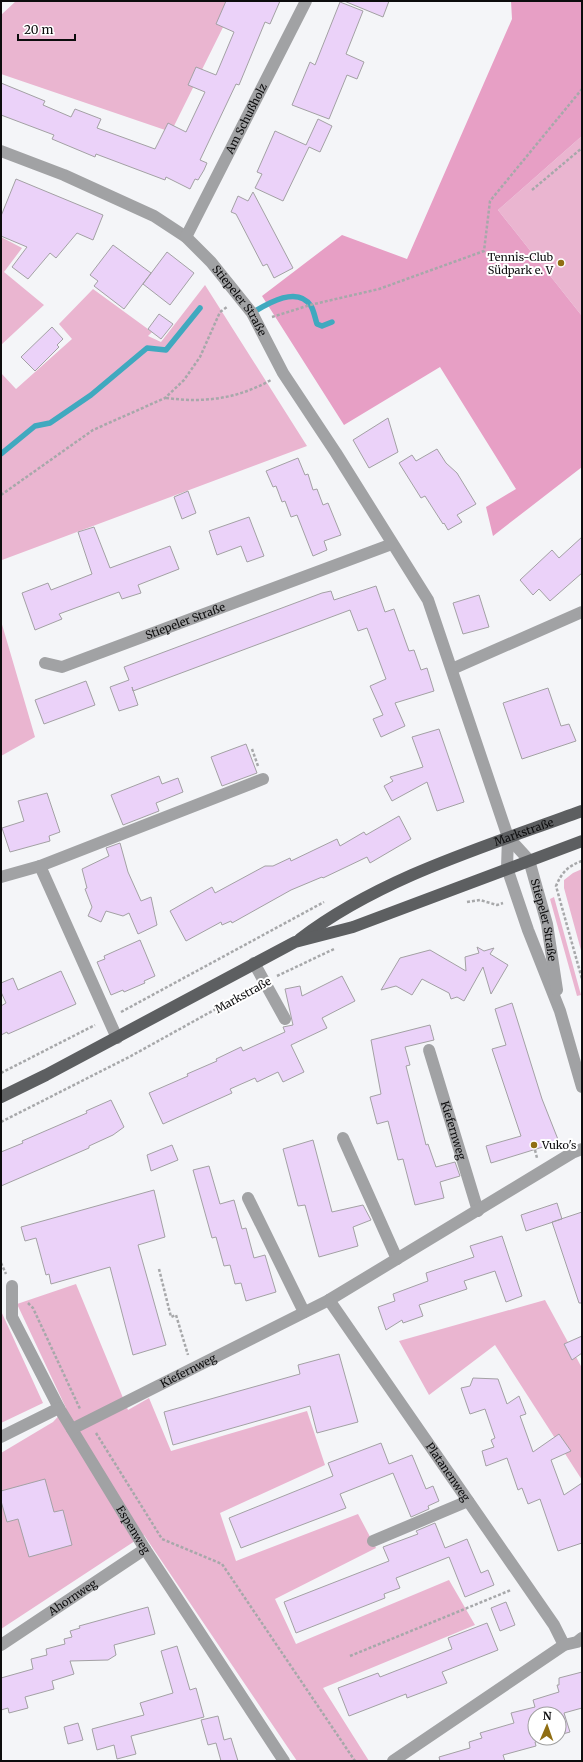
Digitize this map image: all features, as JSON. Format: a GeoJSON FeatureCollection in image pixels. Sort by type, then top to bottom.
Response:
{"type":"FeatureCollection","features":[{"type":"Feature","properties":{"kind":"main road","name":"Markstraße"},"geometry":{"type":"LineString","coordinates":[[1,1097],[117,1038],[254,963],[296,942],[328,917],[410,876],[508,837],[582,811]]}},
{"type":"Feature","properties":{"kind":"main road","name":"Markstraße"},"geometry":{"type":"LineString","coordinates":[[296,942],[353,927],[582,841]]}},
{"type":"Feature","properties":{"kind":"street","name":"Am Schußholz"},"geometry":{"type":"LineString","coordinates":[[186,236],[306,1]]}},
{"type":"Feature","properties":{"kind":"street","name":"Stiepeler Straße"},"geometry":{"type":"LineString","coordinates":[[1,151],[64,175],[130,203],[186,236],[211,262],[257,322],[283,373],[336,452],[428,600],[508,837],[507,868],[528,930],[560,1011],[582,1088]]}},
{"type":"Feature","properties":{"kind":"street","name":"Stiepeler Straße"},"geometry":{"type":"LineString","coordinates":[[45,663],[62,667],[392,544]]}},
{"type":"Feature","properties":{"kind":"street"},"geometry":{"type":"LineString","coordinates":[[452,669],[582,612]]}},
{"type":"Feature","properties":{"kind":"street"},"geometry":{"type":"LineString","coordinates":[[1,877],[40,866],[263,779]]}},
{"type":"Feature","properties":{"kind":"street","name":"Stiepeler Straße"},"geometry":{"type":"LineString","coordinates":[[508,837],[529,860],[547,924],[560,1011]]}},
{"type":"Feature","properties":{"kind":"street"},"geometry":{"type":"LineString","coordinates":[[40,866],[117,1038]]}},
{"type":"Feature","properties":{"kind":"street"},"geometry":{"type":"LineString","coordinates":[[254,963],[285,1019]]}},
{"type":"Feature","properties":{"kind":"street","name":"Kiefernweg"},"geometry":{"type":"LineString","coordinates":[[429,1050],[478,1211]]}},
{"type":"Feature","properties":{"kind":"street"},"geometry":{"type":"LineString","coordinates":[[343,1138],[397,1259]]}},
{"type":"Feature","properties":{"kind":"street","name":"Kiefernweg"},"geometry":{"type":"LineString","coordinates":[[72,1429],[192,1367],[329,1300],[572,1153],[582,1149]]}},
{"type":"Feature","properties":{"kind":"street"},"geometry":{"type":"LineString","coordinates":[[248,1198],[304,1312]]}},
{"type":"Feature","properties":{"kind":"street","name":"Espenweg"},"geometry":{"type":"LineString","coordinates":[[12,1286],[12,1317],[59,1408],[144,1549],[284,1761]]}},
{"type":"Feature","properties":{"kind":"street","name":"Platanenweg"},"geometry":{"type":"LineString","coordinates":[[329,1300],[554,1625],[564,1645]]}},
{"type":"Feature","properties":{"kind":"street"},"geometry":{"type":"LineString","coordinates":[[1,1437],[59,1408]]}},
{"type":"Feature","properties":{"kind":"street"},"geometry":{"type":"LineString","coordinates":[[374,1540],[468,1501]]}},
{"type":"Feature","properties":{"kind":"street","name":"Ahornweg"},"geometry":{"type":"LineString","coordinates":[[1,1645],[144,1549]]}},
{"type":"Feature","properties":{"kind":"street"},"geometry":{"type":"LineString","coordinates":[[393,1761],[564,1645],[576,1642],[582,1638]]}},
{"type":"Feature","properties":{"kind":"path"},"geometry":{"type":"LineString","coordinates":[[257,322],[310,305],[379,289],[484,251],[490,201],[582,89]]}},
{"type":"Feature","properties":{"kind":"path"},"geometry":{"type":"LineString","coordinates":[[532,190],[582,148]]}},
{"type":"Feature","properties":{"kind":"path"},"geometry":{"type":"LineString","coordinates":[[1,495],[93,430],[165,398],[184,380],[200,357],[220,312],[240,299]]}},
{"type":"Feature","properties":{"kind":"path"},"geometry":{"type":"LineString","coordinates":[[165,398],[183,400],[230,398],[256,389],[283,373]]}},
{"type":"Feature","properties":{"kind":"path"},"geometry":{"type":"LineString","coordinates":[[582,861],[567,867],[556,886],[582,980]]}},
{"type":"Feature","properties":{"kind":"path"},"geometry":{"type":"LineString","coordinates":[[1,1073],[109,1018],[329,899]]}},
{"type":"Feature","properties":{"kind":"path"},"geometry":{"type":"LineString","coordinates":[[462,903],[480,900],[497,905]]}},
{"type":"Feature","properties":{"kind":"path","name":"Markstraße"},"geometry":{"type":"LineString","coordinates":[[1,1122],[131,1056],[264,982],[335,948]]}},
{"type":"Feature","properties":{"kind":"path"},"geometry":{"type":"LineString","coordinates":[[159,1269],[171,1317],[176,1315],[192,1367]]}},
{"type":"Feature","properties":{"kind":"path"},"geometry":{"type":"LineString","coordinates":[[12,1286],[33,1308],[78,1405],[162,1540],[222,1564],[355,1761]]}},
{"type":"Feature","properties":{"kind":"path"},"geometry":{"type":"LineString","coordinates":[[350,1656],[525,1583]]}},
{"type":"Feature","properties":{"kind":"shaded area"},"geometry":{"type":"Polygon","coordinates":[[[16,1],[236,1],[171,132],[1,74],[1,15],[16,1]]]}},
{"type":"Feature","properties":{"kind":"shaded area"},"geometry":{"type":"Polygon","coordinates":[[[511,1],[582,1],[582,136],[498,210],[582,316],[582,467],[493,536],[486,507],[516,489],[440,367],[344,425],[262,296],[342,235],[407,259],[512,19],[511,1]]]}},
{"type":"Feature","properties":{"kind":"shaded area","name":"Tennis-Club Südpark e. V"},"geometry":{"type":"Polygon","coordinates":[[[582,136],[582,316],[498,210],[582,136]]]}},
{"type":"Feature","properties":{"kind":"shaded area"},"geometry":{"type":"Polygon","coordinates":[[[1,237],[22,248],[4,272],[44,305],[1,345],[1,237]]]}},
{"type":"Feature","properties":{"kind":"shaded area"},"geometry":{"type":"Polygon","coordinates":[[[205,285],[307,446],[2,560],[1,564],[1,373],[16,389],[72,339],[59,324],[93,289],[152,332],[148,336],[161,342],[205,285]]]}},
{"type":"Feature","properties":{"kind":"shaded area"},"geometry":{"type":"Polygon","coordinates":[[[1,621],[35,737],[1,756],[1,621]]]}},
{"type":"Feature","properties":{"kind":"shaded area"},"geometry":{"type":"Polygon","coordinates":[[[582,869],[582,954],[564,888],[564,880],[573,873],[582,869]]]}},
{"type":"Feature","properties":{"kind":"shaded area"},"geometry":{"type":"Polygon","coordinates":[[[554,897],[581,995],[577,996],[550,899],[554,897]]]}},
{"type":"Feature","properties":{"kind":"shaded area"},"geometry":{"type":"Polygon","coordinates":[[[76,1284],[128,1410],[149,1398],[171,1451],[307,1411],[325,1465],[220,1513],[236,1561],[358,1514],[376,1548],[275,1599],[296,1644],[449,1580],[475,1625],[323,1688],[369,1761],[297,1761],[144,1535],[1,1629],[1,1453],[53,1422],[66,1408],[17,1304],[76,1284]]]}},
{"type":"Feature","properties":{"kind":"shaded area"},"geometry":{"type":"Polygon","coordinates":[[[545,1300],[582,1368],[582,1480],[495,1345],[429,1395],[399,1341],[545,1300]]]}},
{"type":"Feature","properties":{"kind":"shaded area"},"geometry":{"type":"Polygon","coordinates":[[[1,1311],[43,1403],[1,1423],[1,1311]]]}},
{"type":"Feature","properties":{"kind":"building"},"geometry":{"type":"Polygon","coordinates":[[[226,1],[280,1],[270,24],[265,22],[239,85],[236,84],[200,160],[207,163],[204,170],[198,180],[195,179],[190,189],[166,177],[165,180],[96,154],[95,157],[52,139],[54,135],[1,115],[1,83],[45,101],[43,105],[71,117],[75,109],[101,119],[97,128],[155,149],[168,123],[186,132],[205,92],[188,85],[196,67],[216,75],[234,32],[216,24],[226,1]]]}},
{"type":"Feature","properties":{"kind":"building"},"geometry":{"type":"Polygon","coordinates":[[[344,1],[389,1],[383,17],[344,1]]]}},
{"type":"Feature","properties":{"kind":"building"},"geometry":{"type":"Polygon","coordinates":[[[340,2],[363,11],[346,54],[364,62],[357,79],[347,75],[329,119],[292,105],[310,62],[315,65],[340,2]]]}},
{"type":"Feature","properties":{"kind":"building"},"geometry":{"type":"Polygon","coordinates":[[[318,119],[332,126],[320,152],[309,147],[283,201],[255,188],[262,174],[257,172],[275,131],[306,145],[318,119]]]}},
{"type":"Feature","properties":{"kind":"building"},"geometry":{"type":"Polygon","coordinates":[[[16,179],[103,215],[93,240],[77,233],[56,258],[50,253],[28,279],[12,267],[27,247],[1,236],[1,216],[16,179]]]}},
{"type":"Feature","properties":{"kind":"building"},"geometry":{"type":"Polygon","coordinates":[[[253,192],[293,268],[274,278],[267,264],[263,266],[236,214],[231,212],[238,196],[248,201],[253,192]]]}},
{"type":"Feature","properties":{"kind":"building"},"geometry":{"type":"Polygon","coordinates":[[[113,245],[151,273],[124,309],[94,286],[98,281],[90,275],[113,245]]]}},
{"type":"Feature","properties":{"kind":"building"},"geometry":{"type":"Polygon","coordinates":[[[167,252],[194,273],[170,305],[143,284],[167,252]]]}},
{"type":"Feature","properties":{"kind":"building"},"geometry":{"type":"Polygon","coordinates":[[[159,314],[173,324],[161,339],[148,329],[159,314]]]}},
{"type":"Feature","properties":{"kind":"building"},"geometry":{"type":"Polygon","coordinates":[[[52,327],[63,339],[57,345],[59,347],[35,371],[21,357],[52,327]]]}},
{"type":"Feature","properties":{"kind":"building"},"geometry":{"type":"Polygon","coordinates":[[[388,418],[398,452],[369,468],[353,440],[388,418]]]}},
{"type":"Feature","properties":{"kind":"building"},"geometry":{"type":"Polygon","coordinates":[[[437,449],[446,463],[457,473],[476,504],[457,515],[462,522],[448,530],[425,496],[421,498],[399,463],[412,455],[416,461],[437,449]]]}},
{"type":"Feature","properties":{"kind":"building"},"geometry":{"type":"Polygon","coordinates":[[[298,458],[305,475],[308,474],[313,490],[317,489],[323,505],[328,503],[341,535],[324,541],[327,550],[313,556],[297,515],[291,517],[285,501],[282,502],[276,486],[273,487],[266,471],[298,458]]]}},
{"type":"Feature","properties":{"kind":"building"},"geometry":{"type":"Polygon","coordinates":[[[188,491],[196,513],[182,519],[174,497],[188,491]]]}},
{"type":"Feature","properties":{"kind":"building"},"geometry":{"type":"Polygon","coordinates":[[[249,517],[264,556],[247,562],[241,546],[217,555],[209,531],[249,517]]]}},
{"type":"Feature","properties":{"kind":"building"},"geometry":{"type":"Polygon","coordinates":[[[94,527],[110,568],[170,546],[179,569],[138,585],[141,593],[122,599],[119,592],[59,614],[62,619],[35,630],[22,593],[48,583],[51,590],[92,574],[78,532],[94,527]]]}},
{"type":"Feature","properties":{"kind":"building"},"geometry":{"type":"Polygon","coordinates":[[[582,537],[582,573],[550,601],[539,589],[533,595],[520,580],[552,550],[559,558],[582,537]]]}},
{"type":"Feature","properties":{"kind":"building"},"geometry":{"type":"Polygon","coordinates":[[[376,586],[385,612],[394,609],[409,651],[414,650],[421,670],[427,668],[434,691],[395,703],[405,726],[381,737],[373,719],[383,715],[370,686],[386,679],[367,628],[358,631],[350,610],[133,691],[138,705],[119,711],[110,687],[129,680],[124,667],[322,593],[331,591],[334,600],[376,586]]]}},
{"type":"Feature","properties":{"kind":"building"},"geometry":{"type":"Polygon","coordinates":[[[479,595],[489,627],[463,634],[453,603],[479,595]]]}},
{"type":"Feature","properties":{"kind":"building"},"geometry":{"type":"Polygon","coordinates":[[[86,681],[95,705],[44,724],[35,700],[86,681]]]}},
{"type":"Feature","properties":{"kind":"building"},"geometry":{"type":"Polygon","coordinates":[[[548,688],[561,726],[569,724],[576,741],[522,759],[503,703],[548,688]]]}},
{"type":"Feature","properties":{"kind":"building"},"geometry":{"type":"Polygon","coordinates":[[[439,729],[464,802],[437,811],[427,782],[392,801],[384,786],[393,781],[390,777],[423,767],[412,737],[439,729]]]}},
{"type":"Feature","properties":{"kind":"building"},"geometry":{"type":"Polygon","coordinates":[[[246,744],[257,773],[222,786],[211,757],[246,744]]]}},
{"type":"Feature","properties":{"kind":"building"},"geometry":{"type":"Polygon","coordinates":[[[159,776],[162,784],[178,778],[183,792],[156,803],[159,811],[123,825],[111,795],[159,776]]]}},
{"type":"Feature","properties":{"kind":"building"},"geometry":{"type":"Polygon","coordinates":[[[47,793],[60,832],[49,836],[50,841],[10,852],[2,828],[24,821],[18,801],[47,793]]]}},
{"type":"Feature","properties":{"kind":"building"},"geometry":{"type":"Polygon","coordinates":[[[399,816],[411,839],[370,863],[367,857],[323,878],[322,877],[291,890],[232,923],[231,921],[222,925],[221,922],[186,941],[170,911],[212,887],[215,893],[265,866],[273,866],[290,858],[291,861],[337,839],[340,846],[364,832],[366,835],[399,816]]]}},
{"type":"Feature","properties":{"kind":"building"},"geometry":{"type":"Polygon","coordinates":[[[120,843],[128,872],[141,901],[151,897],[157,925],[138,934],[129,913],[123,916],[106,911],[101,922],[88,916],[92,907],[85,889],[87,888],[82,869],[109,856],[106,848],[120,843]]]}},
{"type":"Feature","properties":{"kind":"building"},"geometry":{"type":"Polygon","coordinates":[[[140,940],[155,976],[144,981],[145,983],[124,992],[123,990],[111,995],[97,962],[105,959],[104,956],[140,940]]]}},
{"type":"Feature","properties":{"kind":"building"},"geometry":{"type":"Polygon","coordinates":[[[477,947],[484,951],[494,948],[490,954],[508,965],[491,994],[483,967],[464,1001],[457,997],[451,999],[449,993],[422,979],[412,995],[396,986],[381,990],[400,958],[430,950],[466,971],[465,957],[479,953],[477,947]]]}},
{"type":"Feature","properties":{"kind":"building"},"geometry":{"type":"Polygon","coordinates":[[[61,971],[76,1004],[8,1034],[7,1032],[1,1035],[1,1006],[6,1003],[1,992],[1,983],[13,978],[18,990],[61,971]]]}},
{"type":"Feature","properties":{"kind":"building"},"geometry":{"type":"Polygon","coordinates":[[[342,976],[355,1001],[322,1018],[327,1028],[291,1045],[304,1072],[283,1082],[278,1072],[257,1082],[255,1078],[230,1089],[232,1093],[163,1124],[149,1093],[188,1076],[187,1074],[217,1061],[216,1059],[241,1047],[243,1051],[285,1032],[283,1027],[293,1025],[285,989],[300,986],[302,996],[342,976]]]}},
{"type":"Feature","properties":{"kind":"building"},"geometry":{"type":"Polygon","coordinates":[[[512,1003],[542,1099],[559,1142],[491,1163],[486,1146],[521,1136],[492,1049],[506,1045],[495,1009],[512,1003]]]}},
{"type":"Feature","properties":{"kind":"building"},"geometry":{"type":"Polygon","coordinates":[[[430,1025],[434,1040],[405,1047],[410,1065],[406,1066],[426,1145],[428,1144],[436,1167],[455,1162],[460,1176],[440,1182],[444,1198],[415,1205],[403,1159],[398,1160],[388,1121],[377,1124],[370,1097],[381,1094],[371,1040],[430,1025]]]}},
{"type":"Feature","properties":{"kind":"building"},"geometry":{"type":"Polygon","coordinates":[[[111,1100],[124,1127],[113,1135],[89,1146],[89,1148],[1,1186],[1,1152],[23,1143],[22,1141],[87,1113],[86,1111],[111,1100]]]}},
{"type":"Feature","properties":{"kind":"building"},"geometry":{"type":"Polygon","coordinates":[[[313,1140],[332,1212],[363,1205],[371,1220],[353,1227],[358,1246],[319,1257],[305,1205],[298,1206],[283,1149],[313,1140]]]}},
{"type":"Feature","properties":{"kind":"building"},"geometry":{"type":"Polygon","coordinates":[[[172,1145],[178,1160],[151,1171],[147,1155],[172,1145]]]}},
{"type":"Feature","properties":{"kind":"building"},"geometry":{"type":"Polygon","coordinates":[[[209,1166],[220,1204],[234,1200],[242,1229],[246,1228],[254,1258],[265,1255],[276,1292],[246,1301],[241,1283],[235,1284],[230,1265],[224,1266],[216,1237],[212,1238],[193,1170],[209,1166]]]}},
{"type":"Feature","properties":{"kind":"building"},"geometry":{"type":"Polygon","coordinates":[[[154,1190],[165,1237],[138,1245],[166,1345],[133,1355],[110,1267],[51,1284],[49,1274],[46,1275],[36,1238],[25,1241],[21,1227],[154,1190]]]}},
{"type":"Feature","properties":{"kind":"building"},"geometry":{"type":"Polygon","coordinates":[[[557,1203],[562,1219],[526,1231],[521,1215],[557,1203]]]}},
{"type":"Feature","properties":{"kind":"building"},"geometry":{"type":"Polygon","coordinates":[[[582,1212],[582,1303],[579,1303],[552,1222],[582,1212]]]}},
{"type":"Feature","properties":{"kind":"building"},"geometry":{"type":"Polygon","coordinates":[[[502,1236],[522,1296],[506,1302],[495,1271],[464,1281],[467,1289],[419,1305],[423,1316],[403,1323],[402,1320],[386,1330],[378,1307],[395,1301],[393,1294],[428,1281],[426,1273],[474,1257],[470,1246],[502,1236]]]}},
{"type":"Feature","properties":{"kind":"building"},"geometry":{"type":"Polygon","coordinates":[[[582,1336],[582,1353],[572,1360],[564,1344],[582,1336]]]}},
{"type":"Feature","properties":{"kind":"building"},"geometry":{"type":"Polygon","coordinates":[[[339,1354],[358,1422],[317,1433],[310,1406],[173,1445],[164,1412],[300,1374],[298,1365],[339,1354]]]}},
{"type":"Feature","properties":{"kind":"building"},"geometry":{"type":"Polygon","coordinates":[[[473,1378],[498,1379],[507,1404],[519,1396],[526,1414],[520,1416],[533,1452],[559,1434],[571,1451],[551,1460],[564,1495],[582,1483],[582,1543],[558,1551],[540,1499],[528,1504],[522,1488],[518,1490],[507,1458],[486,1466],[482,1451],[494,1447],[491,1440],[495,1438],[485,1409],[470,1414],[461,1388],[470,1386],[473,1378]]]}},
{"type":"Feature","properties":{"kind":"building"},"geometry":{"type":"Polygon","coordinates":[[[381,1443],[389,1464],[412,1455],[426,1489],[433,1486],[439,1501],[428,1506],[429,1509],[411,1517],[393,1473],[340,1494],[346,1508],[241,1548],[229,1518],[333,1476],[328,1463],[381,1443]]]}},
{"type":"Feature","properties":{"kind":"building"},"geometry":{"type":"Polygon","coordinates":[[[45,1479],[54,1512],[63,1510],[72,1545],[29,1557],[18,1519],[7,1522],[1,1501],[1,1491],[45,1479]]]}},
{"type":"Feature","properties":{"kind":"building"},"geometry":{"type":"Polygon","coordinates":[[[435,1523],[445,1548],[467,1539],[481,1573],[488,1570],[494,1585],[465,1597],[449,1557],[396,1578],[400,1588],[384,1594],[385,1598],[296,1633],[284,1602],[389,1561],[383,1547],[418,1534],[416,1531],[435,1523]]]}},
{"type":"Feature","properties":{"kind":"building"},"geometry":{"type":"Polygon","coordinates":[[[506,1602],[515,1625],[500,1631],[491,1608],[506,1602]]]}},
{"type":"Feature","properties":{"kind":"building"},"geometry":{"type":"Polygon","coordinates":[[[148,1607],[155,1634],[114,1645],[116,1655],[108,1660],[70,1661],[74,1674],[52,1681],[54,1689],[25,1697],[28,1708],[9,1713],[8,1708],[1,1710],[1,1678],[33,1669],[31,1659],[47,1655],[46,1649],[65,1644],[64,1639],[72,1637],[70,1631],[80,1628],[79,1626],[148,1607]]]}},
{"type":"Feature","properties":{"kind":"building"},"geometry":{"type":"Polygon","coordinates":[[[487,1623],[498,1650],[442,1672],[447,1683],[407,1698],[406,1694],[349,1716],[338,1688],[378,1673],[380,1677],[452,1649],[448,1638],[487,1623]]]}},
{"type":"Feature","properties":{"kind":"building"},"geometry":{"type":"Polygon","coordinates":[[[177,1646],[190,1690],[196,1688],[204,1717],[131,1736],[136,1754],[117,1759],[114,1745],[97,1750],[92,1729],[144,1715],[140,1703],[173,1693],[161,1651],[177,1646]]]}},
{"type":"Feature","properties":{"kind":"building"},"geometry":{"type":"Polygon","coordinates":[[[582,1672],[582,1708],[567,1712],[567,1706],[535,1706],[533,1700],[559,1692],[557,1685],[559,1685],[559,1678],[582,1672]]]}},
{"type":"Feature","properties":{"kind":"building"},"geometry":{"type":"Polygon","coordinates":[[[527,1709],[527,1746],[536,1746],[503,1755],[505,1761],[440,1761],[439,1757],[470,1748],[469,1742],[482,1738],[480,1733],[514,1723],[511,1713],[527,1709]]]}},
{"type":"Feature","properties":{"kind":"building"},"geometry":{"type":"Polygon","coordinates":[[[218,1716],[224,1740],[231,1738],[238,1761],[221,1761],[216,1743],[208,1745],[201,1720],[218,1716]]]}},
{"type":"Feature","properties":{"kind":"building"},"geometry":{"type":"Polygon","coordinates":[[[567,1722],[570,1732],[567,1733],[567,1722]]]}},
{"type":"Feature","properties":{"kind":"building"},"geometry":{"type":"Polygon","coordinates":[[[78,1723],[83,1740],[68,1744],[64,1727],[78,1723]]]}},
{"type":"Feature","properties":{"kind":"waterway"},"geometry":{"type":"LineString","coordinates":[[252,313],[282,298],[298,297],[305,300],[311,306],[317,324],[322,326],[332,322]]}},
{"type":"Feature","properties":{"kind":"waterway"},"geometry":{"type":"LineString","coordinates":[[1,454],[35,426],[50,423],[91,395],[147,348],[166,350],[200,308]]}},
{"type":"Feature","properties":{"kind":"place","name":"Tennis-Club Südpark e. V"},"geometry":{"type":"Point","coordinates":[561,263]}},
{"type":"Feature","properties":{"kind":"place","name":"Vuko's"},"geometry":{"type":"Point","coordinates":[534,1145]}}]}
